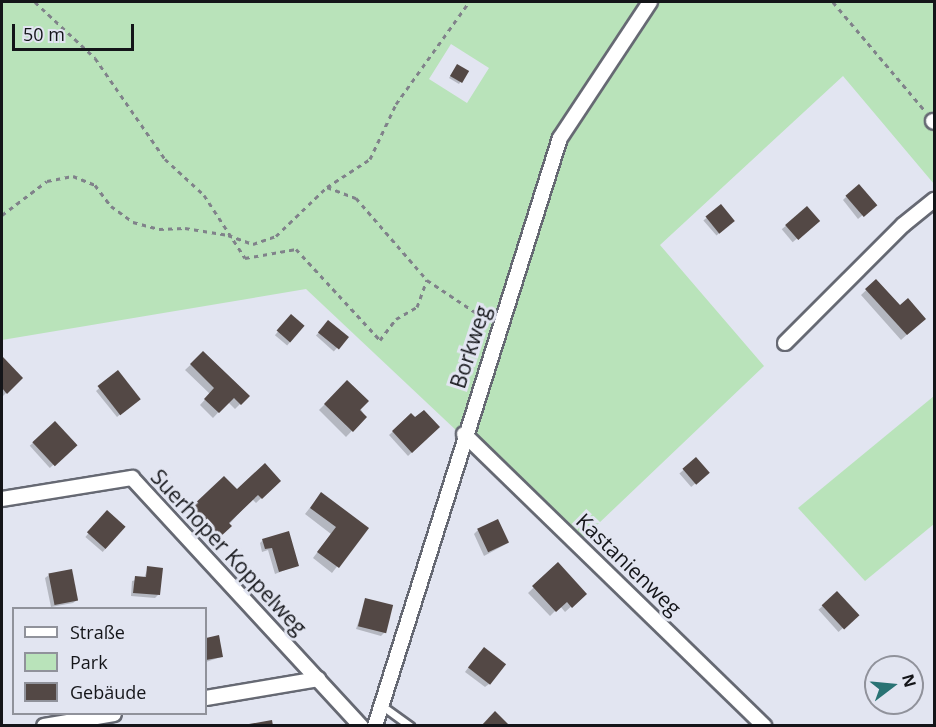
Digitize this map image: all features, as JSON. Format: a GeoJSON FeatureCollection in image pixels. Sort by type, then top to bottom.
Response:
{"type":"FeatureCollection","features":[{"type":"Feature","properties":{"kind":"street","name":"Borkweg"},"geometry":{"type":"LineString","coordinates":[[375,726],[464,434],[560,138],[650,2]]}},
{"type":"Feature","properties":{"kind":"street"},"geometry":{"type":"LineString","coordinates":[[784,343],[903,225],[934,200]]}},
{"type":"Feature","properties":{"kind":"street","name":"Kastanienweg"},"geometry":{"type":"LineString","coordinates":[[464,434],[764,726]]}},
{"type":"Feature","properties":{"kind":"street","name":"Suerhoper Koppelweg"},"geometry":{"type":"LineString","coordinates":[[2,499],[132,478],[361,726]]}},
{"type":"Feature","properties":{"kind":"street"},"geometry":{"type":"LineString","coordinates":[[207,698],[318,679]]}},
{"type":"Feature","properties":{"kind":"street"},"geometry":{"type":"LineString","coordinates":[[44,726],[108,715]]}},
{"type":"Feature","properties":{"kind":"lane"},"geometry":{"type":"LineString","coordinates":[[381,705],[410,726]]}},
{"type":"Feature","properties":{"kind":"path"},"geometry":{"type":"LineString","coordinates":[[35,2],[95,58],[137,114],[165,159],[204,195],[245,258],[296,249],[380,339],[396,319],[417,307],[428,280]]}},
{"type":"Feature","properties":{"kind":"path"},"geometry":{"type":"LineString","coordinates":[[2,215],[47,181],[73,176],[95,185],[111,206],[133,222],[159,229],[185,228],[228,235],[253,244],[276,236],[327,187],[370,159],[396,105],[469,2]]}},
{"type":"Feature","properties":{"kind":"path"},"geometry":{"type":"LineString","coordinates":[[833,2],[934,122]]}},
{"type":"Feature","properties":{"kind":"path"},"geometry":{"type":"LineString","coordinates":[[327,187],[356,198],[428,280],[499,328]]}},
{"type":"Feature","properties":{"kind":"green space"},"geometry":{"type":"Polygon","coordinates":[[[2,2],[934,2],[934,184],[843,76],[660,245],[764,366],[577,544],[306,289],[2,340],[2,2]],[[451,44],[429,79],[467,103],[489,68],[451,44]]]}},
{"type":"Feature","properties":{"kind":"green space"},"geometry":{"type":"Polygon","coordinates":[[[934,396],[934,524],[865,581],[798,508],[934,396]]]}},
{"type":"Feature","properties":{"kind":"building"},"geometry":{"type":"Polygon","coordinates":[[[457,64],[469,71],[462,83],[450,76],[457,64]]]}},
{"type":"Feature","properties":{"kind":"building"},"geometry":{"type":"Polygon","coordinates":[[[859,184],[877,205],[864,217],[845,196],[859,184]]]}},
{"type":"Feature","properties":{"kind":"building"},"geometry":{"type":"Polygon","coordinates":[[[721,204],[735,221],[719,234],[705,217],[721,204]]]}},
{"type":"Feature","properties":{"kind":"building"},"geometry":{"type":"Polygon","coordinates":[[[807,206],[820,221],[798,240],[785,225],[807,206]]]}},
{"type":"Feature","properties":{"kind":"building"},"geometry":{"type":"Polygon","coordinates":[[[876,279],[900,305],[908,298],[926,319],[907,335],[865,289],[876,279]]]}},
{"type":"Feature","properties":{"kind":"building"},"geometry":{"type":"Polygon","coordinates":[[[291,314],[305,326],[290,342],[277,331],[291,314]]]}},
{"type":"Feature","properties":{"kind":"building"},"geometry":{"type":"Polygon","coordinates":[[[328,320],[349,337],[339,349],[318,332],[328,320]]]}},
{"type":"Feature","properties":{"kind":"building"},"geometry":{"type":"Polygon","coordinates":[[[203,351],[250,396],[241,405],[234,398],[219,413],[204,399],[214,388],[190,364],[203,351]]]}},
{"type":"Feature","properties":{"kind":"building"},"geometry":{"type":"Polygon","coordinates":[[[3,357],[23,378],[7,394],[2,388],[3,357]]]}},
{"type":"Feature","properties":{"kind":"building"},"geometry":{"type":"Polygon","coordinates":[[[118,370],[141,399],[120,415],[98,386],[118,370]]]}},
{"type":"Feature","properties":{"kind":"building"},"geometry":{"type":"Polygon","coordinates":[[[347,380],[369,401],[360,410],[367,417],[353,432],[324,404],[347,380]]]}},
{"type":"Feature","properties":{"kind":"building"},"geometry":{"type":"Polygon","coordinates":[[[424,410],[440,427],[412,453],[392,431],[411,413],[415,417],[424,410]]]}},
{"type":"Feature","properties":{"kind":"building"},"geometry":{"type":"Polygon","coordinates":[[[55,421],[78,445],[55,466],[32,442],[55,421]]]}},
{"type":"Feature","properties":{"kind":"building"},"geometry":{"type":"Polygon","coordinates":[[[696,457],[710,473],[696,485],[682,469],[696,457]]]}},
{"type":"Feature","properties":{"kind":"building"},"geometry":{"type":"Polygon","coordinates":[[[265,463],[281,481],[262,499],[258,495],[229,523],[232,526],[219,538],[190,508],[224,476],[237,489],[265,463]]]}},
{"type":"Feature","properties":{"kind":"building"},"geometry":{"type":"Polygon","coordinates":[[[321,492],[369,528],[339,568],[317,552],[336,527],[310,508],[321,492]]]}},
{"type":"Feature","properties":{"kind":"building"},"geometry":{"type":"Polygon","coordinates":[[[107,510],[126,527],[106,549],[87,532],[107,510]]]}},
{"type":"Feature","properties":{"kind":"building"},"geometry":{"type":"Polygon","coordinates":[[[498,519],[509,543],[488,552],[477,529],[498,519]]]}},
{"type":"Feature","properties":{"kind":"building"},"geometry":{"type":"Polygon","coordinates":[[[289,531],[299,566],[279,572],[272,548],[265,549],[262,539],[289,531]]]}},
{"type":"Feature","properties":{"kind":"building"},"geometry":{"type":"Polygon","coordinates":[[[558,562],[587,594],[572,608],[567,602],[556,612],[532,586],[558,562]]]}},
{"type":"Feature","properties":{"kind":"building"},"geometry":{"type":"Polygon","coordinates":[[[147,566],[163,568],[160,595],[133,593],[135,576],[146,577],[147,566]]]}},
{"type":"Feature","properties":{"kind":"building"},"geometry":{"type":"Polygon","coordinates":[[[72,569],[78,600],[55,605],[48,574],[72,569]]]}},
{"type":"Feature","properties":{"kind":"building"},"geometry":{"type":"Polygon","coordinates":[[[837,591],[860,615],[844,629],[822,605],[837,591]]]}},
{"type":"Feature","properties":{"kind":"building"},"geometry":{"type":"Polygon","coordinates":[[[365,598],[393,605],[386,633],[358,626],[365,598]]]}},
{"type":"Feature","properties":{"kind":"building"},"geometry":{"type":"Polygon","coordinates":[[[219,635],[223,657],[207,660],[207,638],[219,635]]]}},
{"type":"Feature","properties":{"kind":"building"},"geometry":{"type":"Polygon","coordinates":[[[484,647],[506,664],[490,685],[468,667],[484,647]]]}},
{"type":"Feature","properties":{"kind":"building"},"geometry":{"type":"Polygon","coordinates":[[[495,711],[510,726],[481,726],[495,711]]]}},
{"type":"Feature","properties":{"kind":"building"},"geometry":{"type":"Polygon","coordinates":[[[272,720],[273,726],[249,726],[249,724],[272,720]]]}}]}
